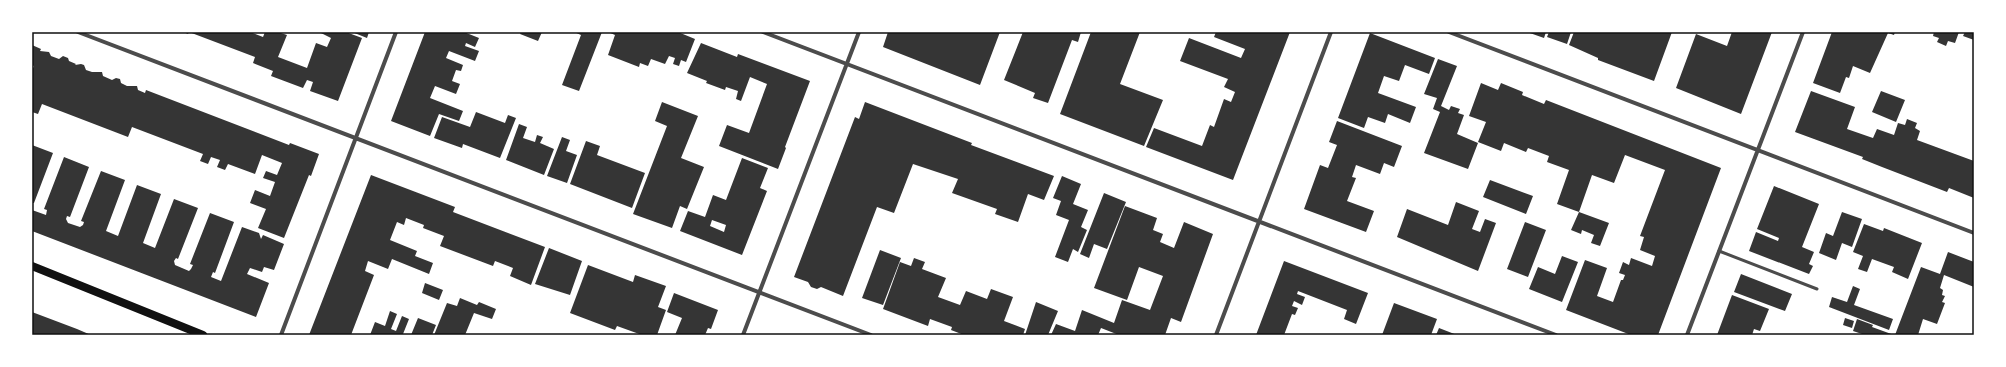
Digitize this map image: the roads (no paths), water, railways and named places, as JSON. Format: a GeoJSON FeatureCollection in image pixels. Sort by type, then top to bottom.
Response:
{"type":"FeatureCollection","features":[{"type":"Feature","properties":{"kind":"main road"},"geometry":{"type":"LineString","coordinates":[[32,266],[203,335]]}},
{"type":"Feature","properties":{"kind":"street"},"geometry":{"type":"LineString","coordinates":[[78,32],[871,335]]}},
{"type":"Feature","properties":{"kind":"street"},"geometry":{"type":"LineString","coordinates":[[281,335],[396,32]]}},
{"type":"Feature","properties":{"kind":"street"},"geometry":{"type":"LineString","coordinates":[[763,32],[1556,335]]}},
{"type":"Feature","properties":{"kind":"street"},"geometry":{"type":"LineString","coordinates":[[743,335],[859,32]]}},
{"type":"Feature","properties":{"kind":"street"},"geometry":{"type":"LineString","coordinates":[[1216,335],[1332,32]]}},
{"type":"Feature","properties":{"kind":"street"},"geometry":{"type":"LineString","coordinates":[[1449,32],[1974,233]]}},
{"type":"Feature","properties":{"kind":"street"},"geometry":{"type":"LineString","coordinates":[[1687,335],[1803,32]]}},
{"type":"Feature","properties":{"kind":"lane"},"geometry":{"type":"LineString","coordinates":[[1719,251],[1817,289]]}}]}
